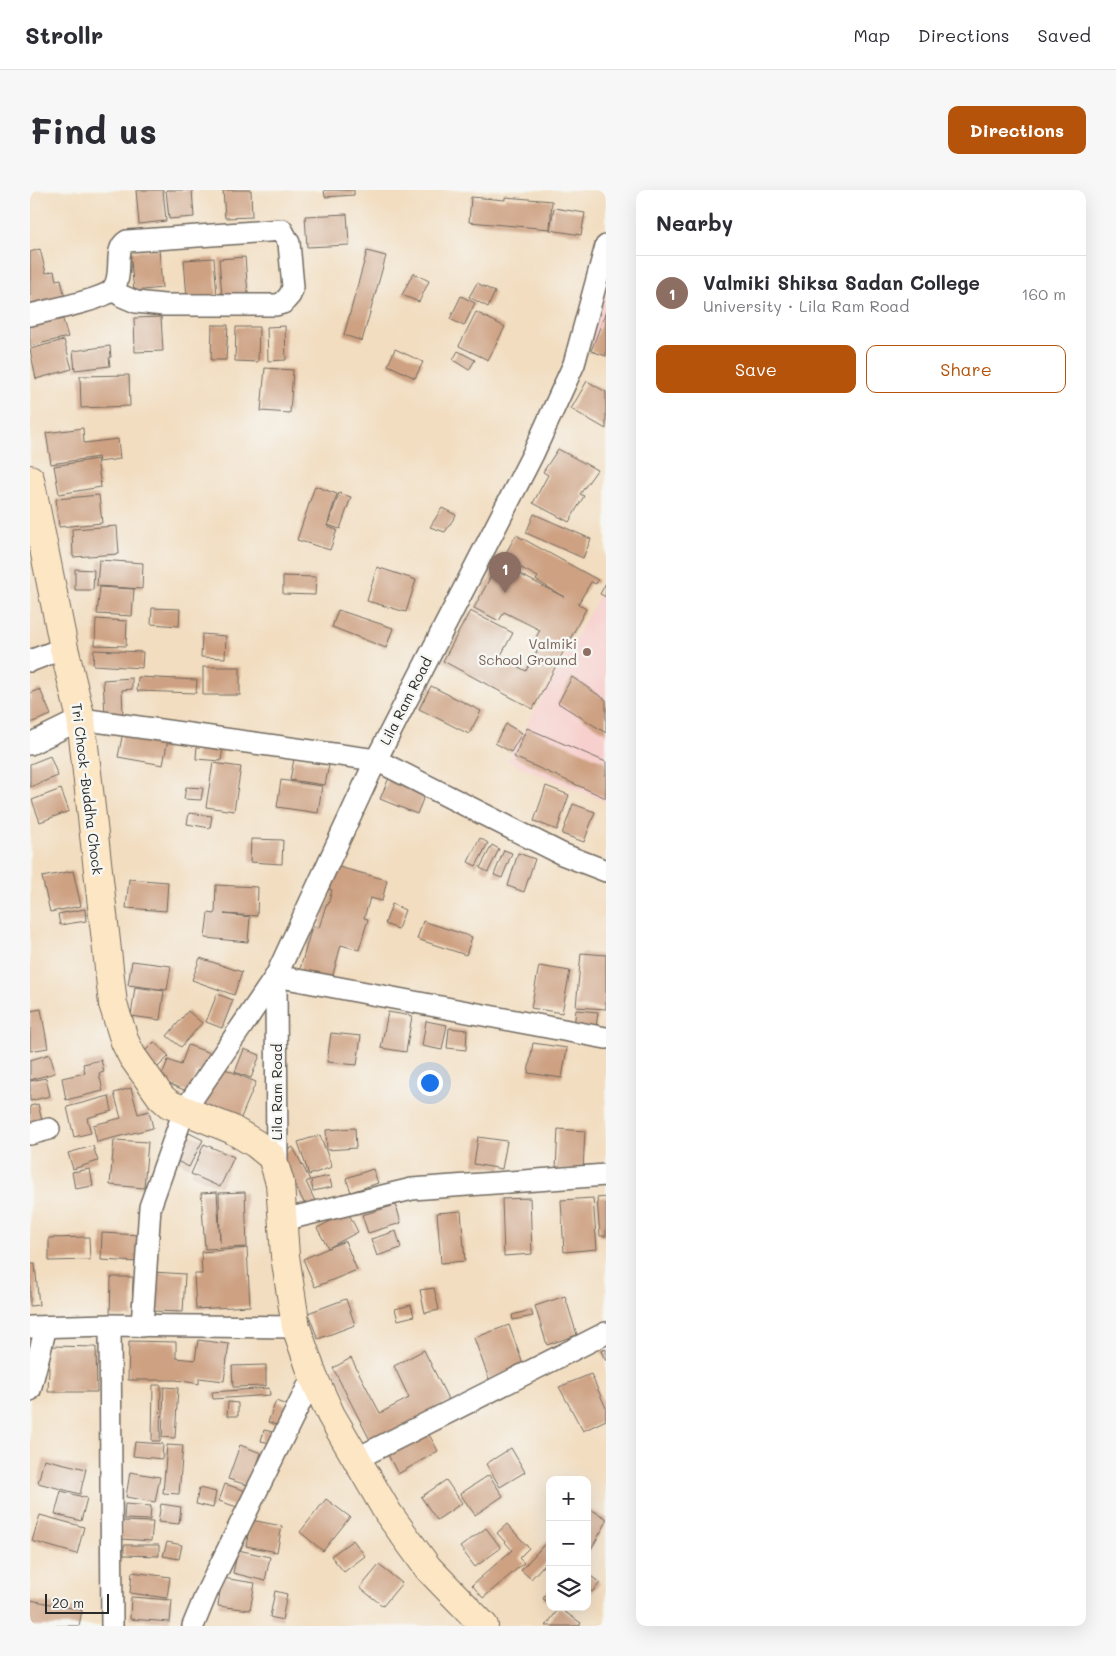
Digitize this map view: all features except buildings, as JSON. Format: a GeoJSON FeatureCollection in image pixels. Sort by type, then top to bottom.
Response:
{"type":"FeatureCollection","features":[{"type":"Feature","properties":{"kind":"street"},"geometry":{"type":"LineString","coordinates":[[30,315],[107,295],[113,289],[119,275],[120,249],[123,243],[133,239],[282,230],[289,244],[293,287],[290,295],[283,302],[276,305],[164,305],[136,302],[122,296],[113,289]]}},
{"type":"Feature","properties":{"kind":"street","name":"Lila Ram Road"},"geometry":{"type":"LineString","coordinates":[[277,1171],[276,976],[376,760],[533,454],[574,364],[606,246]]}},
{"type":"Feature","properties":{"kind":"street","name":"Tri Chock -Buddha Chock"},"geometry":{"type":"LineString","coordinates":[[30,479],[64,648],[81,720],[113,1004],[125,1042],[154,1090],[169,1104],[231,1130],[256,1144],[272,1157],[277,1171]]}},
{"type":"Feature","properties":{"kind":"street"},"geometry":{"type":"LineString","coordinates":[[30,661],[64,648]]}},
{"type":"Feature","properties":{"kind":"street"},"geometry":{"type":"LineString","coordinates":[[30,744],[81,720],[376,760],[562,854],[606,871]]}},
{"type":"Feature","properties":{"kind":"street"},"geometry":{"type":"LineString","coordinates":[[142,1326],[150,1208],[184,1111],[276,976],[606,1038]]}},
{"type":"Feature","properties":{"kind":"street"},"geometry":{"type":"LineString","coordinates":[[277,1171],[280,1184],[285,1256],[296,1327],[313,1376],[331,1416],[388,1513],[428,1568],[484,1626]]}},
{"type":"Feature","properties":{"kind":"street"},"geometry":{"type":"LineString","coordinates":[[283,1220],[412,1189],[606,1175]]}},
{"type":"Feature","properties":{"kind":"street"},"geometry":{"type":"LineString","coordinates":[[110,1325],[112,1626]]}},
{"type":"Feature","properties":{"kind":"street"},"geometry":{"type":"LineString","coordinates":[[30,1390],[38,1327],[110,1325],[296,1327]]}},
{"type":"Feature","properties":{"kind":"street"},"geometry":{"type":"LineString","coordinates":[[356,1459],[606,1333]]}},
{"type":"Feature","properties":{"kind":"street"},"geometry":{"type":"LineString","coordinates":[[193,1626],[313,1376]]}},
{"type":"Feature","properties":{"kind":"shaded area"},"geometry":{"type":"Polygon","coordinates":[[[606,283],[606,352],[589,343],[606,283]]]}},
{"type":"Feature","properties":{"kind":"shaded area","name":"Valmiki School Ground"},"geometry":{"type":"Polygon","coordinates":[[[606,583],[606,802],[507,761],[606,583]]]}},
{"type":"Feature","properties":{"kind":"place","name":"Valmiki Shiksa Sadan College"},"geometry":{"type":"Point","coordinates":[505,593]}},
{"type":"Feature","properties":{"kind":"place","name":"Valmiki School Ground"},"geometry":{"type":"Point","coordinates":[587,652]}}]}
